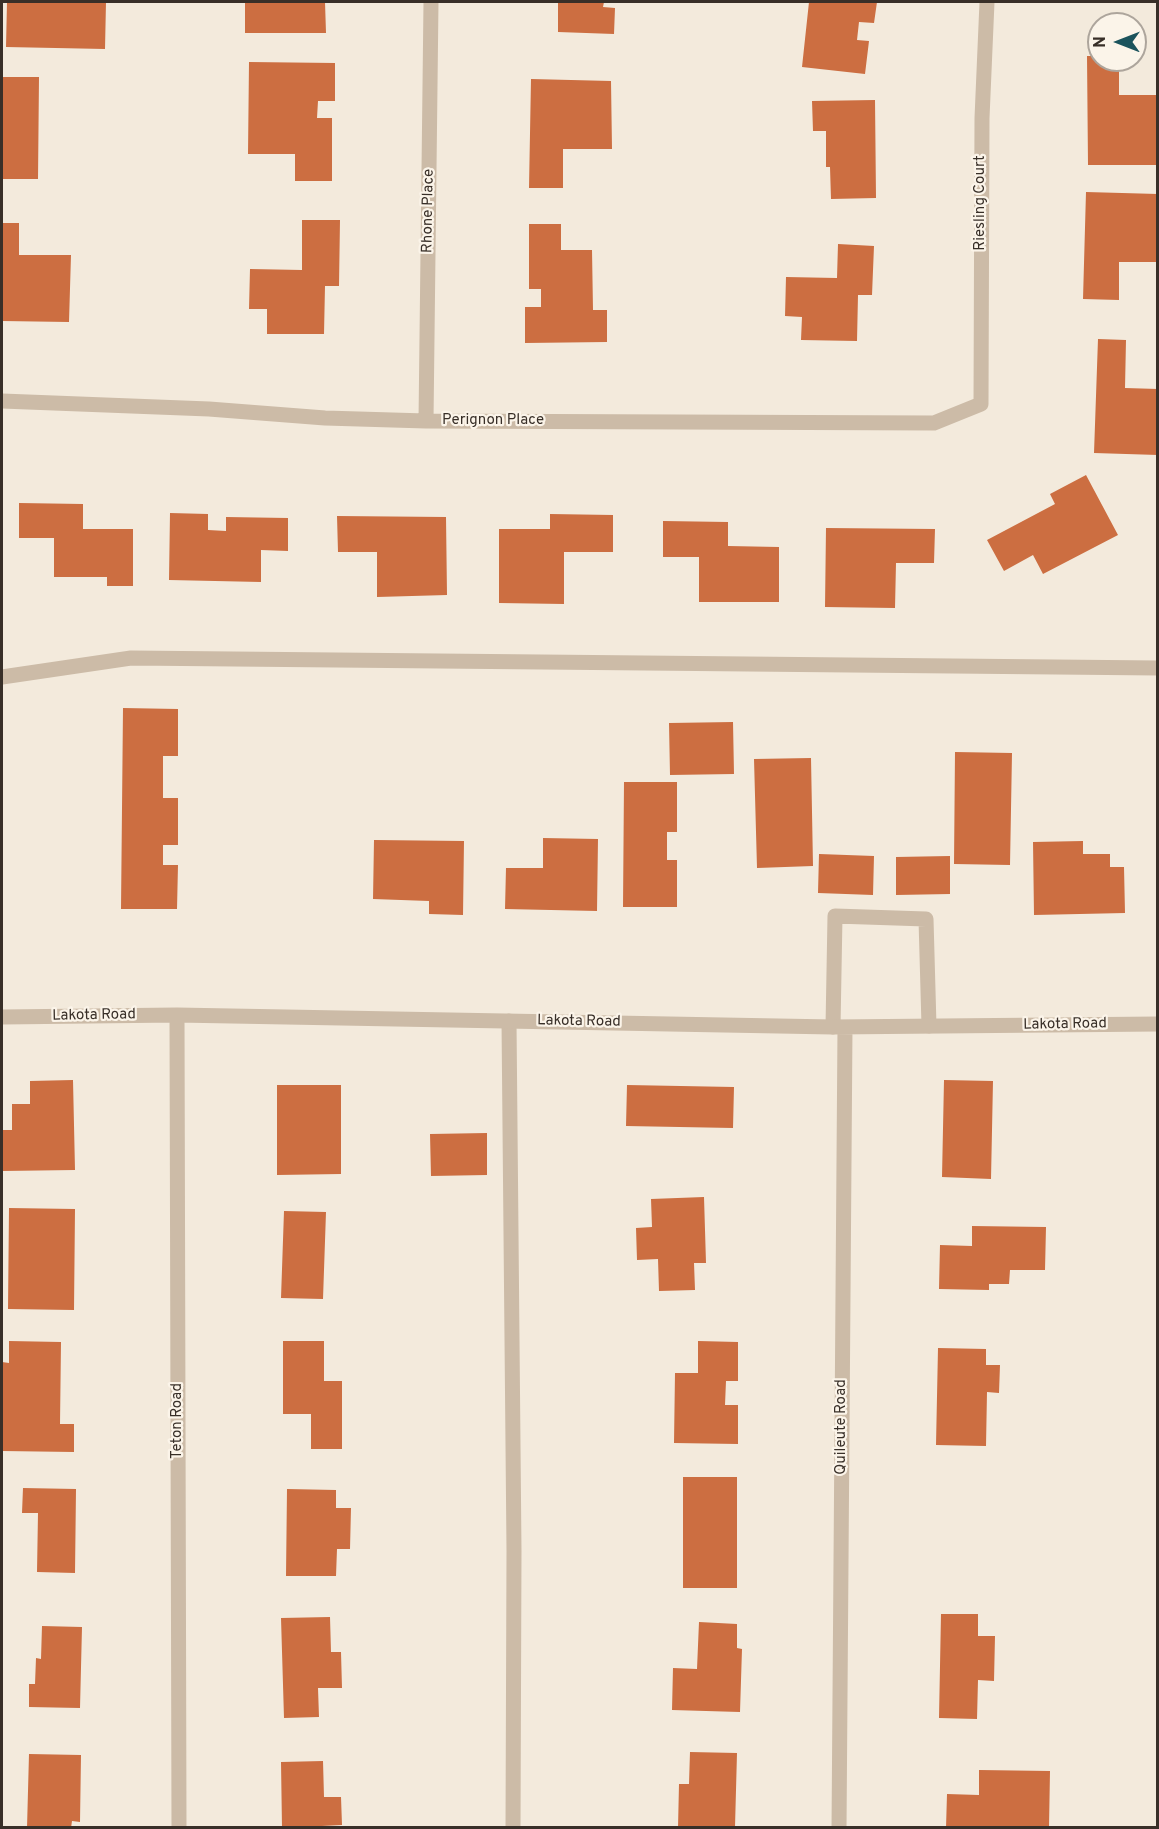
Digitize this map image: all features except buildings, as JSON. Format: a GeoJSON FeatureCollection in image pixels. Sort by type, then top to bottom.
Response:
{"type":"FeatureCollection","features":[{"type":"Feature","properties":{"kind":"street","name":"Rhone Place"},"geometry":{"type":"LineString","coordinates":[[426,421],[431,2]]}},
{"type":"Feature","properties":{"kind":"street","name":"Riesling Court"},"geometry":{"type":"LineString","coordinates":[[981,404],[982,118],[987,2]]}},
{"type":"Feature","properties":{"kind":"street","name":"Perignon Place"},"geometry":{"type":"LineString","coordinates":[[2,401],[426,421],[934,423],[981,404]]}},
{"type":"Feature","properties":{"kind":"street"},"geometry":{"type":"LineString","coordinates":[[2,677],[131,658],[1158,668]]}},
{"type":"Feature","properties":{"kind":"street","name":"Quileute Road"},"geometry":{"type":"LineString","coordinates":[[839,1827],[839,1027],[835,916],[926,919],[929,1026]]}},
{"type":"Feature","properties":{"kind":"street","name":"Lakota Road"},"geometry":{"type":"LineString","coordinates":[[2,1017],[177,1015],[839,1027],[1158,1024]]}},
{"type":"Feature","properties":{"kind":"street","name":"Teton Road"},"geometry":{"type":"LineString","coordinates":[[177,1015],[179,1827]]}},
{"type":"Feature","properties":{"kind":"street"},"geometry":{"type":"LineString","coordinates":[[508,1021],[514,1551],[513,1827]]}}]}
